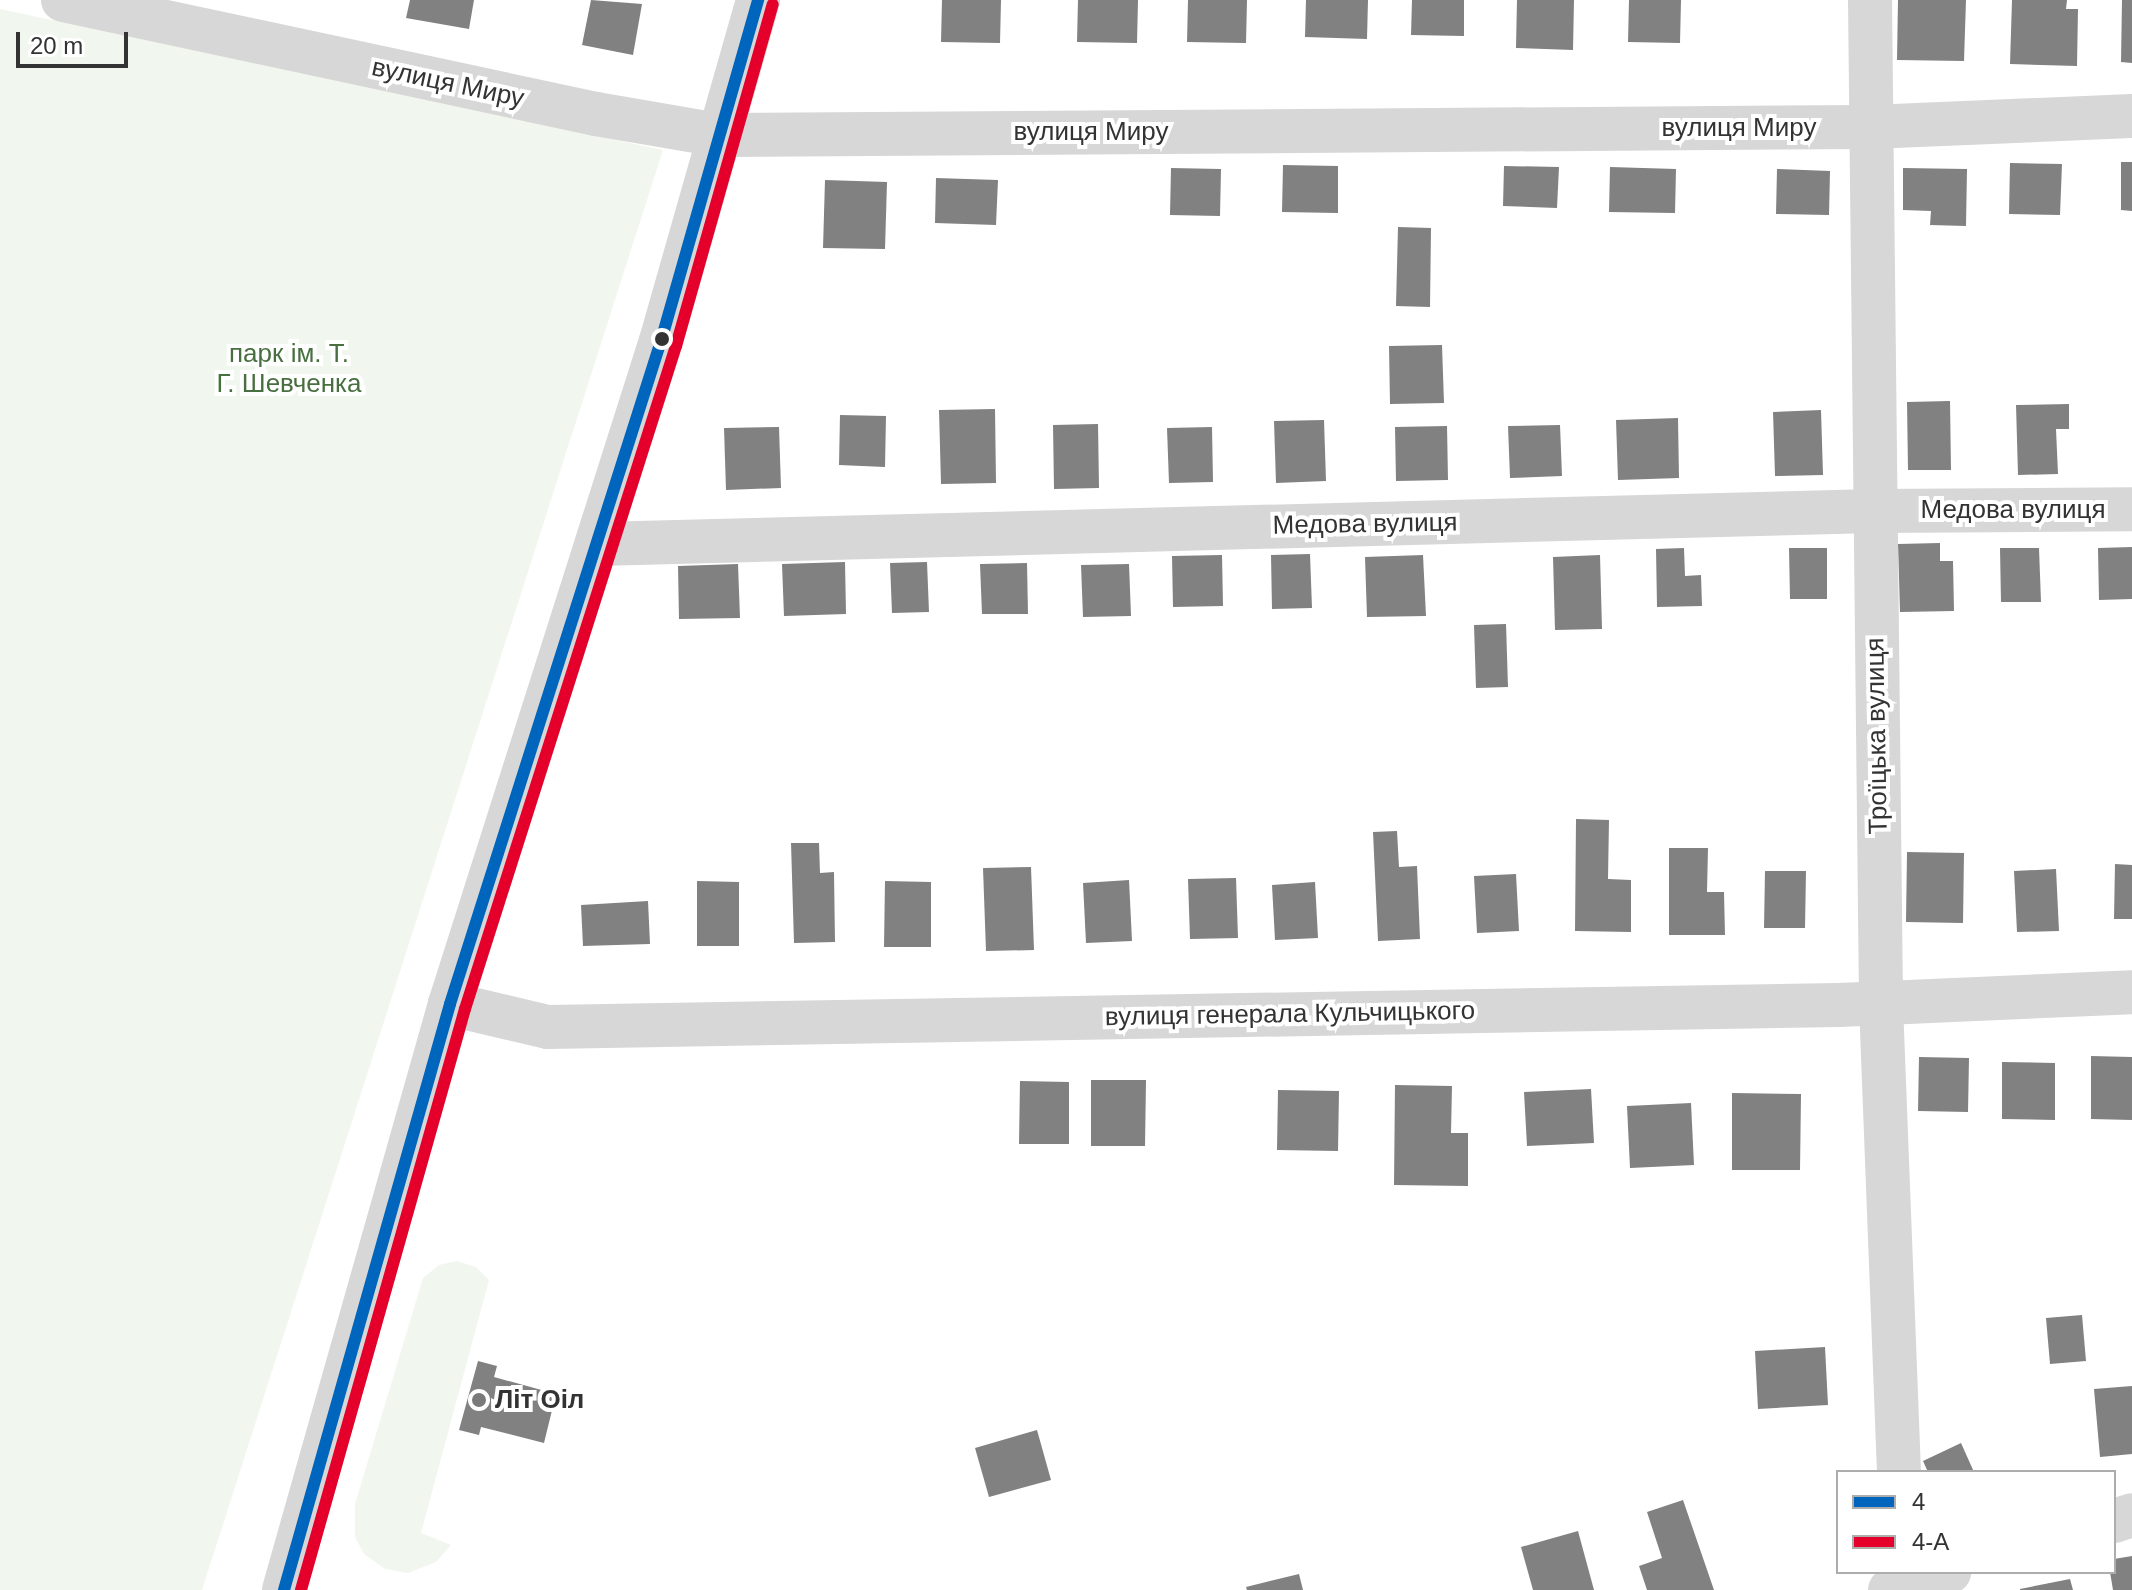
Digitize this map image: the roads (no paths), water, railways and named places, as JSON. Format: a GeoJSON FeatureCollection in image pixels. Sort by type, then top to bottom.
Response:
{"type":"FeatureCollection","features":[{"type":"Feature","properties":{"kind":"street","name":"вулиця Миру"},"geometry":{"type":"LineString","coordinates":[[63,0],[596,114],[719,135],[1870,127],[2132,116]]}},
{"type":"Feature","properties":{"kind":"street"},"geometry":{"type":"LineString","coordinates":[[284,1590],[450,1004],[661,341],[758,0]]}},
{"type":"Feature","properties":{"kind":"street","name":"Троїцька вулиця"},"geometry":{"type":"LineString","coordinates":[[1870,0],[1873,511],[1881,1004],[1899,1470]]}},
{"type":"Feature","properties":{"kind":"street","name":"Медова вулиця"},"geometry":{"type":"LineString","coordinates":[[598,544],[1873,511],[2132,509]]}},
{"type":"Feature","properties":{"kind":"street","name":"вулиця генерала Кульчицького"},"geometry":{"type":"LineString","coordinates":[[450,1004],[548,1027],[1881,1004],[2132,992]]}},
{"type":"Feature","properties":{"kind":"street"},"geometry":{"type":"LineString","coordinates":[[1900,1584],[1941,1574]]}},
{"type":"Feature","properties":{"kind":"place","name":"Літ Оіл"},"geometry":{"type":"Point","coordinates":[479,1400]}},
{"type":"Feature","properties":{"kind":"park label","name":"парк ім. Т. Г. Шевченка"},"geometry":{"type":"Point","coordinates":[289,369]}}]}
